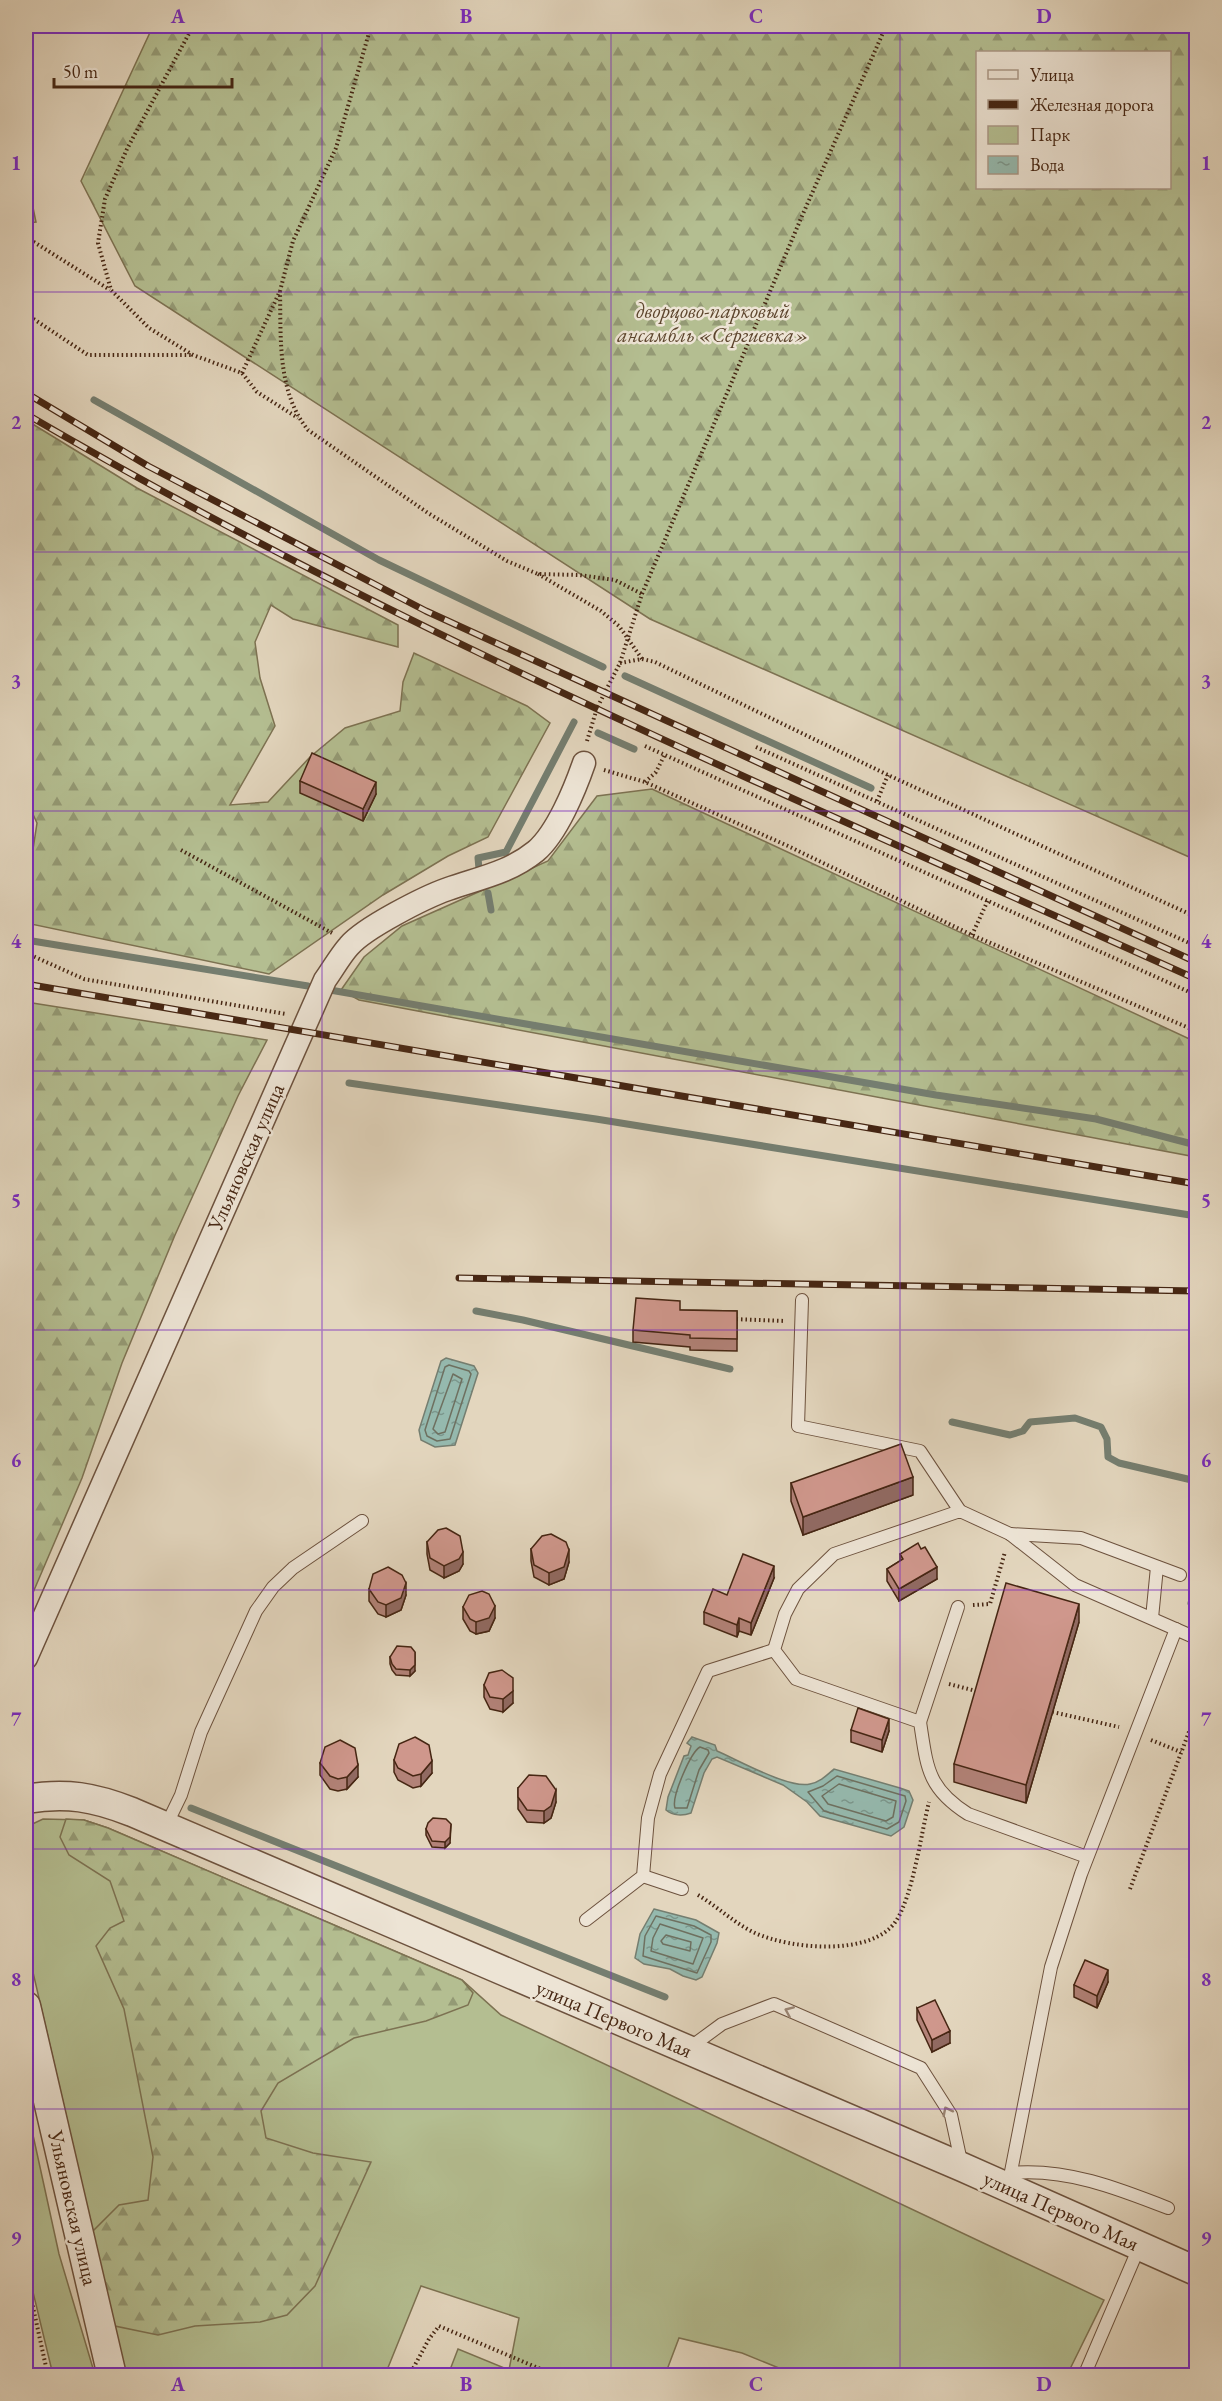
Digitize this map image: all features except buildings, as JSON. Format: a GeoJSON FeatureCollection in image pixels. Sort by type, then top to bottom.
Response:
{"type":"FeatureCollection","features":[{"type":"Feature","properties":{"kind":"street","name":"Ульяновская улица"},"geometry":{"type":"LineString","coordinates":[[26,1658],[325,980],[350,944],[398,912],[448,889],[489,878],[518,863],[538,849],[572,800],[584,764]]}},
{"type":"Feature","properties":{"kind":"street","name":"улица Первого Мая"},"geometry":{"type":"LineString","coordinates":[[26,1798],[61,1794],[86,1797],[112,1804],[962,2167],[1009,2180],[1197,2271]]}},
{"type":"Feature","properties":{"kind":"street","name":"Ульяновская улица"},"geometry":{"type":"LineString","coordinates":[[26,2006],[112,2376]]}},
{"type":"Feature","properties":{"kind":"lane"},"geometry":{"type":"LineString","coordinates":[[802,1300],[798,1426],[920,1451],[960,1511],[1010,1534],[1075,1585],[1197,1638]]}},
{"type":"Feature","properties":{"kind":"lane"},"geometry":{"type":"LineString","coordinates":[[774,1650],[785,1614],[798,1589],[834,1554],[960,1511]]}},
{"type":"Feature","properties":{"kind":"lane"},"geometry":{"type":"LineString","coordinates":[[166,1826],[181,1795],[201,1732],[256,1611],[273,1587],[292,1568],[362,1521]]}},
{"type":"Feature","properties":{"kind":"lane"},"geometry":{"type":"LineString","coordinates":[[1010,1534],[1081,1538],[1180,1575]]}},
{"type":"Feature","properties":{"kind":"lane"},"geometry":{"type":"LineString","coordinates":[[1152,1618],[1157,1567]]}},
{"type":"Feature","properties":{"kind":"lane"},"geometry":{"type":"LineString","coordinates":[[957,1607],[920,1722],[927,1765],[936,1788],[952,1804],[968,1814],[1087,1857]]}},
{"type":"Feature","properties":{"kind":"lane"},"geometry":{"type":"LineString","coordinates":[[1168,2208],[1089,2180],[1042,2172],[1009,2180],[1052,1967],[1087,1857],[1176,1629]]}},
{"type":"Feature","properties":{"kind":"lane"},"geometry":{"type":"LineString","coordinates":[[774,1650],[796,1679],[920,1722]]}},
{"type":"Feature","properties":{"kind":"lane"},"geometry":{"type":"LineString","coordinates":[[586,1920],[643,1876],[648,1818],[660,1774],[676,1735],[708,1671],[774,1650]]}},
{"type":"Feature","properties":{"kind":"lane"},"geometry":{"type":"LineString","coordinates":[[643,1876],[682,1889]]}},
{"type":"Feature","properties":{"kind":"lane"},"geometry":{"type":"LineString","coordinates":[[687,2050],[722,2024],[774,2004],[921,2068],[951,2115],[962,2167]]}},
{"type":"Feature","properties":{"kind":"lane"},"geometry":{"type":"LineString","coordinates":[[1084,2376],[1140,2245]]}},
{"type":"Feature","properties":{"kind":"path"},"geometry":{"type":"LineString","coordinates":[[111,290],[98,243],[105,199],[127,150],[193,26]]}},
{"type":"Feature","properties":{"kind":"path"},"geometry":{"type":"LineString","coordinates":[[242,373],[280,291],[293,241],[336,148],[371,26]]}},
{"type":"Feature","properties":{"kind":"path"},"geometry":{"type":"LineString","coordinates":[[886,26],[802,216],[642,594],[620,663],[588,733],[584,764],[645,782],[788,846],[972,935],[1197,1031]]}},
{"type":"Feature","properties":{"kind":"path"},"geometry":{"type":"LineString","coordinates":[[26,237],[111,290],[149,328],[193,355],[242,373],[257,392],[299,418]]}},
{"type":"Feature","properties":{"kind":"path"},"geometry":{"type":"LineString","coordinates":[[280,291],[282,360],[290,396],[299,418],[308,430],[354,464],[390,485],[476,544],[538,574],[601,611],[619,626],[642,660]]}},
{"type":"Feature","properties":{"kind":"path"},"geometry":{"type":"LineString","coordinates":[[26,314],[88,355],[193,355]]}},
{"type":"Feature","properties":{"kind":"path"},"geometry":{"type":"LineString","coordinates":[[538,574],[579,575],[615,580],[642,594]]}},
{"type":"Feature","properties":{"kind":"path"},"geometry":{"type":"LineString","coordinates":[[620,663],[642,660],[654,662],[888,775],[1197,917]]}},
{"type":"Feature","properties":{"kind":"path"},"geometry":{"type":"LineString","coordinates":[[645,746],[1197,995]]}},
{"type":"Feature","properties":{"kind":"path"},"geometry":{"type":"LineString","coordinates":[[756,747],[1197,946]]}},
{"type":"Feature","properties":{"kind":"path"},"geometry":{"type":"LineString","coordinates":[[645,782],[656,772],[665,754]]}},
{"type":"Feature","properties":{"kind":"path"},"geometry":{"type":"LineString","coordinates":[[877,801],[888,775]]}},
{"type":"Feature","properties":{"kind":"path"},"geometry":{"type":"LineString","coordinates":[[181,850],[350,944]]}},
{"type":"Feature","properties":{"kind":"path"},"geometry":{"type":"LineString","coordinates":[[972,935],[988,900]]}},
{"type":"Feature","properties":{"kind":"path"},"geometry":{"type":"LineString","coordinates":[[26,953],[84,979],[308,1017]]}},
{"type":"Feature","properties":{"kind":"path"},"geometry":{"type":"LineString","coordinates":[[723,1319],[801,1322]]}},
{"type":"Feature","properties":{"kind":"path"},"geometry":{"type":"LineString","coordinates":[[957,1607],[990,1604],[1001,1568]]}},
{"type":"Feature","properties":{"kind":"path"},"geometry":{"type":"LineString","coordinates":[[934,1679],[982,1693]]}},
{"type":"Feature","properties":{"kind":"path"},"geometry":{"type":"LineString","coordinates":[[1045,1710],[1109,1724],[1182,1752]]}},
{"type":"Feature","properties":{"kind":"path"},"geometry":{"type":"LineString","coordinates":[[1130,1889],[1197,1713]]}},
{"type":"Feature","properties":{"kind":"path"},"geometry":{"type":"LineString","coordinates":[[682,1889],[716,1905],[739,1924],[782,1942],[842,1946],[868,1942],[888,1930],[901,1911],[929,1800],[936,1788]]}},
{"type":"Feature","properties":{"kind":"path"},"geometry":{"type":"LineString","coordinates":[[26,2275],[48,2376]]}},
{"type":"Feature","properties":{"kind":"path"},"geometry":{"type":"LineString","coordinates":[[409,2376],[429,2339],[439,2326],[538,2368],[581,2376]]}},
{"type":"Feature","properties":{"kind":"green space","name":"дворцово-парковый ансамбль «Сергиевка»"},"geometry":{"type":"Polygon","coordinates":[[[153,26],[1196,26],[1196,860],[650,619],[135,286],[81,181],[153,26]]]}},
{"type":"Feature","properties":{"kind":"green space"},"geometry":{"type":"Polygon","coordinates":[[[26,156],[31,160],[30,193],[36,222],[26,223],[26,156]]]}},
{"type":"Feature","properties":{"kind":"green space"},"geometry":{"type":"Polygon","coordinates":[[[26,420],[137,488],[398,625],[398,647],[293,619],[271,605],[255,642],[260,678],[275,726],[230,805],[268,802],[310,757],[345,728],[400,711],[403,682],[414,653],[527,706],[550,723],[488,837],[448,856],[383,895],[269,974],[26,923],[26,895],[37,823],[26,799],[26,420]]]}},
{"type":"Feature","properties":{"kind":"green space"},"geometry":{"type":"Polygon","coordinates":[[[652,789],[1196,1042],[1196,1157],[359,1000],[341,990],[364,957],[402,926],[548,861],[597,796],[652,789]]]}},
{"type":"Feature","properties":{"kind":"green space"},"geometry":{"type":"Polygon","coordinates":[[[26,1002],[267,1040],[238,1096],[175,1235],[122,1363],[82,1478],[26,1609],[26,1002]]]}},
{"type":"Feature","properties":{"kind":"green space"},"geometry":{"type":"Polygon","coordinates":[[[43,1819],[84,1820],[108,1828],[462,1980],[501,2015],[1104,2300],[1067,2375],[796,2375],[742,2353],[679,2338],[665,2375],[448,2375],[458,2349],[509,2370],[519,2318],[421,2286],[385,2375],[126,2375],[26,1942],[26,1827],[43,1819]]]}},
{"type":"Feature","properties":{"kind":"green space"},"geometry":{"type":"Polygon","coordinates":[[[66,1819],[84,1820],[108,1828],[462,1980],[473,1993],[468,2005],[426,2021],[354,2038],[278,2083],[261,2111],[266,2138],[313,2153],[371,2162],[315,2286],[287,2315],[260,2322],[195,2326],[158,2335],[115,2326],[91,2233],[119,2205],[148,2200],[153,2157],[124,2009],[96,1946],[110,1928],[124,1921],[110,1881],[69,1855],[60,1837],[66,1819]]]}},
{"type":"Feature","properties":{"kind":"green space"},"geometry":{"type":"Polygon","coordinates":[[[26,2103],[59,2254],[95,2375],[53,2375],[26,2263],[26,2103]]]}},
{"type":"Feature","properties":{"kind":"water"},"geometry":{"type":"Polygon","coordinates":[[[446,1358],[474,1366],[478,1373],[455,1445],[435,1447],[421,1440],[419,1430],[441,1361],[446,1358]]]}},
{"type":"Feature","properties":{"kind":"water"},"geometry":{"type":"Polygon","coordinates":[[[692,1737],[715,1745],[717,1751],[750,1767],[790,1782],[814,1783],[834,1769],[909,1791],[913,1800],[904,1827],[891,1836],[820,1816],[807,1802],[783,1785],[717,1757],[712,1759],[704,1773],[691,1813],[681,1815],[672,1813],[666,1810],[668,1797],[684,1756],[688,1755],[691,1746],[687,1743],[692,1737]]]}},
{"type":"Feature","properties":{"kind":"water"},"geometry":{"type":"Polygon","coordinates":[[[654,1909],[696,1920],[719,1933],[702,1977],[696,1980],[670,1969],[644,1964],[635,1958],[640,1934],[654,1909]]]}},
{"type":"Feature","properties":{"kind":"waterway"},"geometry":{"type":"LineString","coordinates":[[94,400],[379,560],[603,667]]}},
{"type":"Feature","properties":{"kind":"waterway"},"geometry":{"type":"LineString","coordinates":[[625,676],[871,788]]}},
{"type":"Feature","properties":{"kind":"waterway"},"geometry":{"type":"LineString","coordinates":[[479,869],[478,858],[506,852],[574,722]]}},
{"type":"Feature","properties":{"kind":"waterway"},"geometry":{"type":"LineString","coordinates":[[598,733],[634,749]]}},
{"type":"Feature","properties":{"kind":"waterway"},"geometry":{"type":"LineString","coordinates":[[488,893],[491,910]]}},
{"type":"Feature","properties":{"kind":"waterway"},"geometry":{"type":"LineString","coordinates":[[26,940],[308,986]]}},
{"type":"Feature","properties":{"kind":"waterway"},"geometry":{"type":"LineString","coordinates":[[330,990],[936,1095],[1096,1119],[1196,1145]]}},
{"type":"Feature","properties":{"kind":"waterway"},"geometry":{"type":"LineString","coordinates":[[349,1083],[596,1119],[1196,1216]]}},
{"type":"Feature","properties":{"kind":"waterway"},"geometry":{"type":"LineString","coordinates":[[476,1311],[730,1369]]}},
{"type":"Feature","properties":{"kind":"waterway"},"geometry":{"type":"LineString","coordinates":[[952,1422],[1010,1435],[1023,1431],[1030,1422],[1075,1418],[1101,1427],[1107,1439],[1108,1457],[1119,1463],[1196,1481]]}},
{"type":"Feature","properties":{"kind":"waterway"},"geometry":{"type":"LineString","coordinates":[[1191,1603],[1196,1587]]}},
{"type":"Feature","properties":{"kind":"waterway"},"geometry":{"type":"LineString","coordinates":[[191,1808],[665,1997]]}},
{"type":"Feature","properties":{"kind":"railway"},"geometry":{"type":"LineString","coordinates":[[26,393],[148,466],[426,611],[1196,962]]}},
{"type":"Feature","properties":{"kind":"railway"},"geometry":{"type":"LineString","coordinates":[[26,414],[167,494],[311,570],[457,642],[751,780],[1196,979]]}},
{"type":"Feature","properties":{"kind":"railway"},"geometry":{"type":"LineString","coordinates":[[26,984],[1196,1184]]}},
{"type":"Feature","properties":{"kind":"railway"},"geometry":{"type":"LineString","coordinates":[[459,1278],[1196,1291]]}}]}
